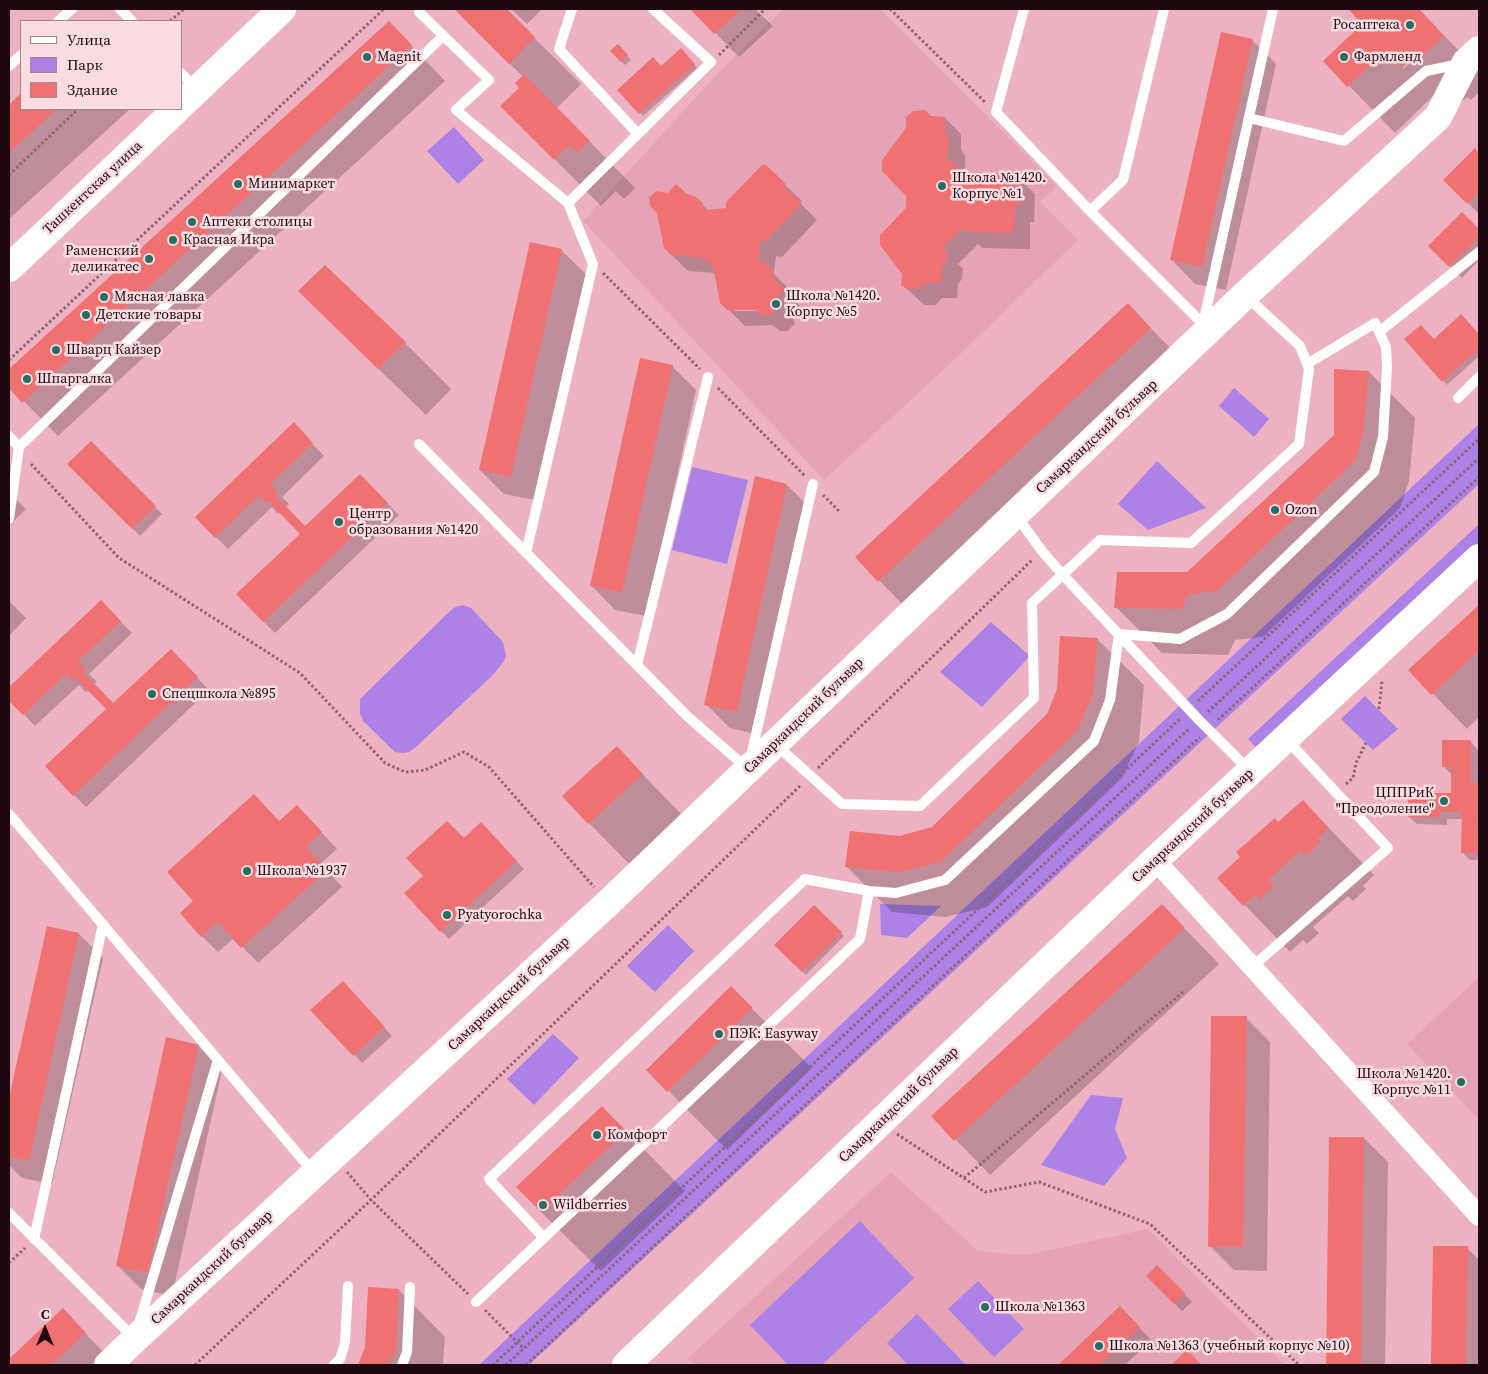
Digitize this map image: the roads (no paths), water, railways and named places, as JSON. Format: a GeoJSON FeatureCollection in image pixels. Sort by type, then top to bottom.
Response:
{"type":"FeatureCollection","features":[{"type":"Feature","properties":{"kind":"street"},"geometry":{"type":"LineString","coordinates":[[186,89],[282,9]]}},
{"type":"Feature","properties":{"kind":"street","name":"Самаркандский бульвар"},"geometry":{"type":"LineString","coordinates":[[108,1365],[608,902],[1015,514],[1206,327],[1246,296],[1438,117],[1473,56]]}},
{"type":"Feature","properties":{"kind":"street","name":"Ташкентская улица"},"geometry":{"type":"LineString","coordinates":[[9,268],[176,110]]}},
{"type":"Feature","properties":{"kind":"street","name":"Самаркандский бульвар"},"geometry":{"type":"LineString","coordinates":[[626,1365],[1155,860],[1479,558]]}},
{"type":"Feature","properties":{"kind":"street"},"geometry":{"type":"LineString","coordinates":[[1155,860],[1479,1216]]}},
{"type":"Feature","properties":{"kind":"lane"},"geometry":{"type":"LineString","coordinates":[[59,20],[72,9]]}},
{"type":"Feature","properties":{"kind":"lane"},"geometry":{"type":"LineString","coordinates":[[120,9],[131,20]]}},
{"type":"Feature","properties":{"kind":"lane"},"geometry":{"type":"LineString","coordinates":[[419,9],[419,12],[489,80],[456,110],[568,203],[593,264],[526,553]]}},
{"type":"Feature","properties":{"kind":"lane"},"geometry":{"type":"LineString","coordinates":[[572,9],[559,49],[638,134]]}},
{"type":"Feature","properties":{"kind":"lane"},"geometry":{"type":"LineString","coordinates":[[568,203],[711,62],[652,9]]}},
{"type":"Feature","properties":{"kind":"lane"},"geometry":{"type":"LineString","coordinates":[[1024,9],[996,112],[1090,211],[1206,327]]}},
{"type":"Feature","properties":{"kind":"lane"},"geometry":{"type":"LineString","coordinates":[[1090,211],[1124,180],[1164,9]]}},
{"type":"Feature","properties":{"kind":"lane"},"geometry":{"type":"LineString","coordinates":[[1206,327],[1248,118],[1273,9]]}},
{"type":"Feature","properties":{"kind":"lane"},"geometry":{"type":"LineString","coordinates":[[9,519],[19,447],[444,36]]}},
{"type":"Feature","properties":{"kind":"lane"},"geometry":{"type":"LineString","coordinates":[[9,66],[20,56]]}},
{"type":"Feature","properties":{"kind":"lane"},"geometry":{"type":"LineString","coordinates":[[1248,118],[1344,141],[1426,71],[1473,56]]}},
{"type":"Feature","properties":{"kind":"lane"},"geometry":{"type":"LineString","coordinates":[[1379,332],[1479,252]]}},
{"type":"Feature","properties":{"kind":"lane"},"geometry":{"type":"LineString","coordinates":[[775,744],[842,804],[920,806],[1034,698],[1032,603],[1062,574],[1100,540],[1190,543],[1299,444],[1309,369],[1300,346],[1246,296]]}},
{"type":"Feature","properties":{"kind":"lane"},"geometry":{"type":"LineString","coordinates":[[1120,634],[1180,639],[1227,614],[1374,472],[1383,436],[1387,367],[1386,347],[1375,323],[1307,364]]}},
{"type":"Feature","properties":{"kind":"lane"},"geometry":{"type":"LineString","coordinates":[[637,665],[708,377]]}},
{"type":"Feature","properties":{"kind":"lane"},"geometry":{"type":"LineString","coordinates":[[1458,398],[1479,377]]}},
{"type":"Feature","properties":{"kind":"lane"},"geometry":{"type":"LineString","coordinates":[[9,436],[19,447]]}},
{"type":"Feature","properties":{"kind":"lane"},"geometry":{"type":"LineString","coordinates":[[419,444],[687,716],[748,769],[813,484]]}},
{"type":"Feature","properties":{"kind":"lane"},"geometry":{"type":"LineString","coordinates":[[1015,514],[1042,551],[1062,574],[1208,730],[1251,772]]}},
{"type":"Feature","properties":{"kind":"lane"},"geometry":{"type":"LineString","coordinates":[[544,1238],[490,1179],[805,879],[869,891],[896,893],[945,880],[1094,741],[1110,700],[1120,634]]}},
{"type":"Feature","properties":{"kind":"lane"},"geometry":{"type":"LineString","coordinates":[[1252,967],[1388,848],[1286,739]]}},
{"type":"Feature","properties":{"kind":"lane"},"geometry":{"type":"LineString","coordinates":[[9,814],[218,1060],[324,1165]]}},
{"type":"Feature","properties":{"kind":"lane"},"geometry":{"type":"LineString","coordinates":[[476,1302],[860,939],[869,891]]}},
{"type":"Feature","properties":{"kind":"lane"},"geometry":{"type":"LineString","coordinates":[[34,1239],[103,924]]}},
{"type":"Feature","properties":{"kind":"lane"},"geometry":{"type":"LineString","coordinates":[[9,1213],[135,1339],[218,1060]]}},
{"type":"Feature","properties":{"kind":"lane"},"geometry":{"type":"LineString","coordinates":[[334,1365],[340,1359],[345,1343],[348,1286]]}},
{"type":"Feature","properties":{"kind":"lane"},"geometry":{"type":"LineString","coordinates":[[402,1365],[407,1352],[410,1287]]}},
{"type":"Feature","properties":{"kind":"place","name":"Росаптека"},"geometry":{"type":"Point","coordinates":[1410,25]}},
{"type":"Feature","properties":{"kind":"place","name":"Magnit"},"geometry":{"type":"Point","coordinates":[367,57]}},
{"type":"Feature","properties":{"kind":"place","name":"Фармленд"},"geometry":{"type":"Point","coordinates":[1344,57]}},
{"type":"Feature","properties":{"kind":"place","name":"Минимаркет"},"geometry":{"type":"Point","coordinates":[238,184]}},
{"type":"Feature","properties":{"kind":"place","name":"Школа №1420. Корпус №1"},"geometry":{"type":"Point","coordinates":[942,186]}},
{"type":"Feature","properties":{"kind":"place","name":"Аптеки столицы"},"geometry":{"type":"Point","coordinates":[192,222]}},
{"type":"Feature","properties":{"kind":"place","name":"Красная Икра"},"geometry":{"type":"Point","coordinates":[173,240]}},
{"type":"Feature","properties":{"kind":"place","name":"Раменский деликатес"},"geometry":{"type":"Point","coordinates":[149,259]}},
{"type":"Feature","properties":{"kind":"place","name":"Мясная лавка"},"geometry":{"type":"Point","coordinates":[104,297]}},
{"type":"Feature","properties":{"kind":"place","name":"Школа №1420. Корпус №5"},"geometry":{"type":"Point","coordinates":[776,304]}},
{"type":"Feature","properties":{"kind":"place","name":"Детские товары"},"geometry":{"type":"Point","coordinates":[86,315]}},
{"type":"Feature","properties":{"kind":"place","name":"Шварц Кайзер"},"geometry":{"type":"Point","coordinates":[56,350]}},
{"type":"Feature","properties":{"kind":"place","name":"Шпаргалка"},"geometry":{"type":"Point","coordinates":[27,379]}},
{"type":"Feature","properties":{"kind":"place","name":"Ozon"},"geometry":{"type":"Point","coordinates":[1275,510]}},
{"type":"Feature","properties":{"kind":"place","name":"Центр образования №1420"},"geometry":{"type":"Point","coordinates":[339,522]}},
{"type":"Feature","properties":{"kind":"place","name":"Спецшкола №895"},"geometry":{"type":"Point","coordinates":[152,694]}},
{"type":"Feature","properties":{"kind":"place","name":"ЦППРиК \"Преодоление\""},"geometry":{"type":"Point","coordinates":[1444,801]}},
{"type":"Feature","properties":{"kind":"place","name":"Школа №1937"},"geometry":{"type":"Point","coordinates":[247,871]}},
{"type":"Feature","properties":{"kind":"place","name":"Pyatyorochka"},"geometry":{"type":"Point","coordinates":[447,915]}},
{"type":"Feature","properties":{"kind":"place","name":"ПЭК: Easyway"},"geometry":{"type":"Point","coordinates":[719,1034]}},
{"type":"Feature","properties":{"kind":"place","name":"Школа №1420. Корпус №11"},"geometry":{"type":"Point","coordinates":[1461,1082]}},
{"type":"Feature","properties":{"kind":"place","name":"Комфорт"},"geometry":{"type":"Point","coordinates":[597,1135]}},
{"type":"Feature","properties":{"kind":"place","name":"Wildberries"},"geometry":{"type":"Point","coordinates":[543,1205]}},
{"type":"Feature","properties":{"kind":"place","name":"Школа №1363"},"geometry":{"type":"Point","coordinates":[985,1307]}},
{"type":"Feature","properties":{"kind":"place","name":"Школа №1363 (учебный корпус №10)"},"geometry":{"type":"Point","coordinates":[1099,1346]}}]}
